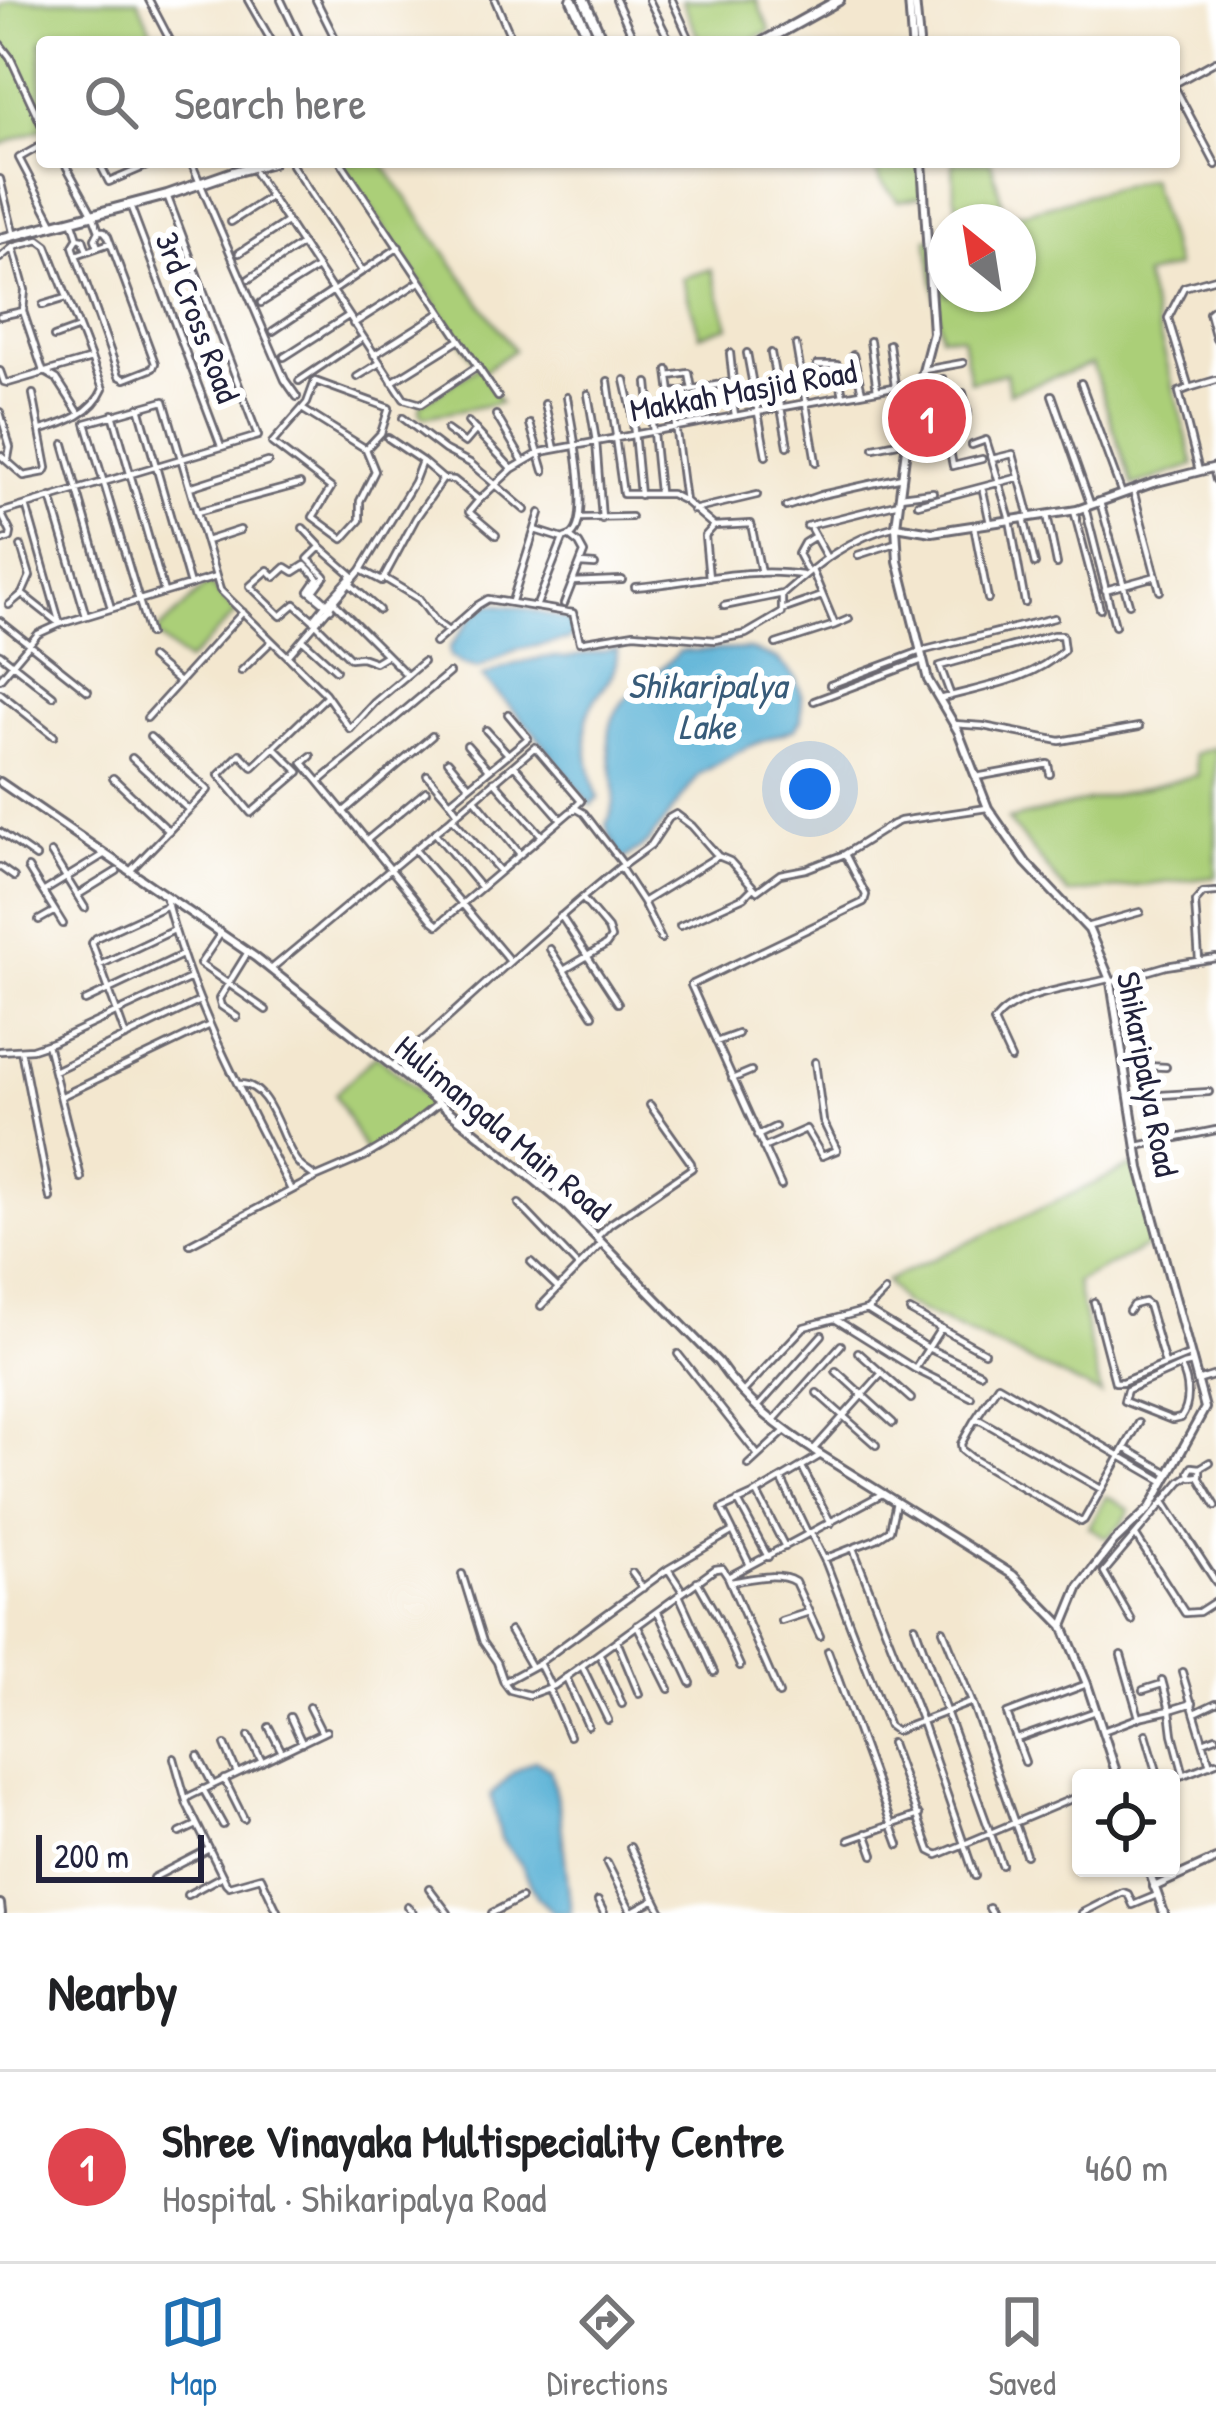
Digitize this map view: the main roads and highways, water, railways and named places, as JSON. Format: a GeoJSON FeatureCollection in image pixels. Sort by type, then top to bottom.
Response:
{"type":"FeatureCollection","features":[{"type":"Feature","properties":{"kind":"main road"},"geometry":{"type":"LineString","coordinates":[[572,0],[588,36]]}},
{"type":"Feature","properties":{"kind":"main road"},"geometry":{"type":"LineString","coordinates":[[584,0],[599,36]]}},
{"type":"Feature","properties":{"kind":"main road"},"geometry":{"type":"LineString","coordinates":[[778,36],[843,0]]}},
{"type":"Feature","properties":{"kind":"main road"},"geometry":{"type":"LineString","coordinates":[[0,239],[13,241],[249,168]]}},
{"type":"Feature","properties":{"kind":"water","name":"Shikaripalya Lake"},"geometry":{"type":"Polygon","coordinates":[[[490,604],[571,621],[573,634],[568,640],[516,650],[478,668],[463,665],[450,656],[449,648],[475,614],[490,604]]]}},
{"type":"Feature","properties":{"kind":"water","name":"Shikaripalya Lake"},"geometry":{"type":"Polygon","coordinates":[[[617,649],[614,669],[587,719],[588,755],[599,798],[591,805],[533,731],[482,677],[535,659],[617,649]]]}},
{"type":"Feature","properties":{"kind":"water","name":"Shikaripalya Lake"},"geometry":{"type":"Polygon","coordinates":[[[749,649],[777,659],[795,677],[802,695],[801,720],[795,729],[747,747],[700,774],[648,843],[621,861],[606,824],[614,798],[610,730],[620,706],[680,651],[749,649]]]}},
{"type":"Feature","properties":{"kind":"water"},"geometry":{"type":"Polygon","coordinates":[[[535,1760],[550,1769],[571,1913],[554,1913],[538,1898],[521,1864],[501,1839],[491,1795],[514,1772],[535,1760]]]}},
{"type":"Feature","properties":{"kind":"place","name":"Shree Vinayaka Multispeciality Centre"},"geometry":{"type":"Point","coordinates":[927,418]}}]}
